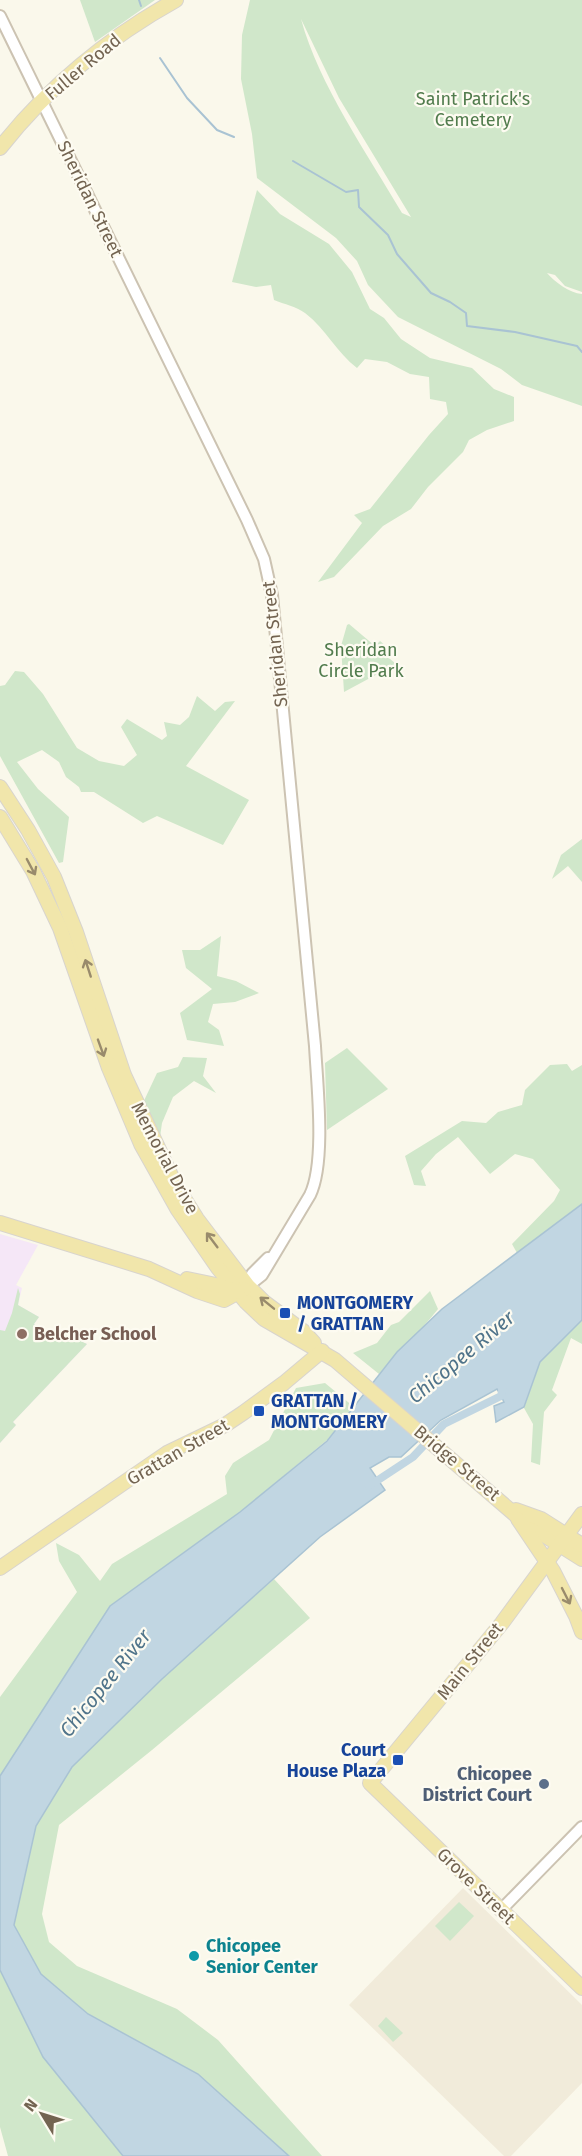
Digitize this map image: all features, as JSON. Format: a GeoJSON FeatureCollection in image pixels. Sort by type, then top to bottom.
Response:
{"type":"FeatureCollection","features":[{"type":"Feature","properties":{"kind":"main road","name":"Fuller Road"},"geometry":{"type":"LineString","coordinates":[[0,148],[72,73],[136,23],[176,0]]}},
{"type":"Feature","properties":{"kind":"main road","name":"Memorial Drive"},"geometry":{"type":"LineString","coordinates":[[0,787],[28,830],[54,877],[79,940],[124,1075],[165,1165],[258,1314],[294,1330],[322,1351]]}},
{"type":"Feature","properties":{"kind":"main road","name":"Memorial Drive"},"geometry":{"type":"LineString","coordinates":[[0,817],[33,871],[60,928],[105,1058],[141,1144],[170,1196],[206,1251],[243,1289]]}},
{"type":"Feature","properties":{"kind":"main road"},"geometry":{"type":"LineString","coordinates":[[0,1223],[153,1270],[198,1282],[243,1289]]}},
{"type":"Feature","properties":{"kind":"main road"},"geometry":{"type":"LineString","coordinates":[[198,1282],[206,1269],[206,1251]]}},
{"type":"Feature","properties":{"kind":"main road"},"geometry":{"type":"LineString","coordinates":[[153,1270],[207,1295],[224,1300],[243,1289]]}},
{"type":"Feature","properties":{"kind":"main road","name":"Bridge Street"},"geometry":{"type":"LineString","coordinates":[[322,1351],[512,1511],[562,1540]]}},
{"type":"Feature","properties":{"kind":"main road","name":"Grattan Street"},"geometry":{"type":"LineString","coordinates":[[0,1568],[167,1454],[225,1425],[243,1413],[322,1351]]}},
{"type":"Feature","properties":{"kind":"main road"},"geometry":{"type":"LineString","coordinates":[[512,1511],[553,1572],[582,1632]]}},
{"type":"Feature","properties":{"kind":"main road","name":"Main Street"},"geometry":{"type":"LineString","coordinates":[[370,1783],[496,1629],[582,1514]]}},
{"type":"Feature","properties":{"kind":"main road"},"geometry":{"type":"LineString","coordinates":[[562,1540],[582,1545]]}},
{"type":"Feature","properties":{"kind":"main road"},"geometry":{"type":"LineString","coordinates":[[562,1540],[582,1559]]}},
{"type":"Feature","properties":{"kind":"main road","name":"Grove Street"},"geometry":{"type":"LineString","coordinates":[[370,1783],[582,1988]]}},
{"type":"Feature","properties":{"kind":"street","name":"Sheridan Street"},"geometry":{"type":"LineString","coordinates":[[0,16],[247,520],[267,572],[272,595],[315,1046],[318,1117],[315,1185],[262,1275],[243,1289]]}},
{"type":"Feature","properties":{"kind":"street"},"geometry":{"type":"LineString","coordinates":[[501,1910],[582,1827]]}},
{"type":"Feature","properties":{"kind":"shaded area","name":"Belcher School"},"geometry":{"type":"Polygon","coordinates":[[[0,1234],[38,1245],[16,1285],[22,1288],[18,1305],[39,1317],[34,1324],[49,1339],[56,1329],[87,1344],[13,1422],[16,1425],[0,1443],[0,1234]]]}},
{"type":"Feature","properties":{"kind":"shaded area"},"geometry":{"type":"Polygon","coordinates":[[[463,1888],[582,2005],[582,2083],[511,2156],[504,2156],[349,2005],[463,1888]]]}},
{"type":"Feature","properties":{"kind":"green space"},"geometry":{"type":"Polygon","coordinates":[[[80,0],[155,0],[95,42],[80,0]]]}},
{"type":"Feature","properties":{"kind":"green space","name":"Saint Patrick's Cemetery"},"geometry":{"type":"Polygon","coordinates":[[[250,0],[582,0],[582,292],[565,286],[555,275],[547,273],[572,292],[582,294],[582,406],[522,385],[501,369],[398,317],[368,285],[357,261],[336,238],[257,178],[252,134],[241,79],[242,35],[250,0]],[[301,19],[319,69],[345,118],[402,213],[411,217],[339,98],[301,19]]]}},
{"type":"Feature","properties":{"kind":"green space"},"geometry":{"type":"Polygon","coordinates":[[[257,190],[280,214],[329,244],[352,272],[370,309],[384,318],[401,339],[430,358],[472,368],[494,389],[514,397],[514,421],[487,430],[469,440],[463,452],[428,487],[411,509],[383,526],[334,577],[318,582],[362,523],[354,515],[370,509],[448,414],[446,402],[430,399],[429,377],[410,374],[387,362],[365,359],[357,368],[305,313],[274,300],[271,285],[256,287],[232,282],[257,190]]]}},
{"type":"Feature","properties":{"kind":"green space","name":"Sheridan Circle Park"},"geometry":{"type":"Polygon","coordinates":[[[349,624],[375,646],[380,641],[387,647],[383,653],[396,664],[344,692],[341,646],[349,624]]]}},
{"type":"Feature","properties":{"kind":"green space"},"geometry":{"type":"Polygon","coordinates":[[[15,671],[24,672],[43,694],[77,748],[99,761],[124,766],[137,755],[121,727],[127,719],[162,740],[167,736],[164,722],[180,725],[189,717],[197,696],[215,711],[225,702],[235,701],[186,766],[249,800],[223,845],[157,816],[143,823],[94,792],[81,792],[79,787],[66,777],[59,762],[42,750],[17,762],[38,789],[69,817],[63,862],[59,863],[0,756],[0,686],[5,685],[15,671]]]}},
{"type":"Feature","properties":{"kind":"green space"},"geometry":{"type":"Polygon","coordinates":[[[582,839],[582,882],[568,866],[552,879],[561,855],[582,839]]]}},
{"type":"Feature","properties":{"kind":"green space"},"geometry":{"type":"Polygon","coordinates":[[[221,936],[217,976],[236,981],[259,993],[235,1002],[213,1004],[208,1022],[219,1030],[224,1046],[187,1040],[180,1013],[212,989],[186,968],[182,950],[200,950],[221,936]]]}},
{"type":"Feature","properties":{"kind":"green space"},"geometry":{"type":"Polygon","coordinates":[[[347,1048],[388,1089],[327,1130],[325,1063],[347,1048]]]}},
{"type":"Feature","properties":{"kind":"green space"},"geometry":{"type":"Polygon","coordinates":[[[183,1057],[207,1058],[203,1076],[216,1093],[194,1081],[173,1097],[162,1123],[159,1144],[142,1105],[157,1073],[178,1067],[183,1057]]]}},
{"type":"Feature","properties":{"kind":"green space"},"geometry":{"type":"Polygon","coordinates":[[[567,1064],[572,1071],[582,1065],[582,1204],[517,1253],[512,1244],[554,1201],[560,1190],[533,1159],[515,1154],[490,1174],[458,1137],[436,1154],[421,1171],[426,1186],[414,1185],[405,1156],[462,1121],[486,1123],[498,1112],[522,1105],[525,1090],[550,1065],[567,1064]]]}},
{"type":"Feature","properties":{"kind":"green space","name":"Belcher School"},"geometry":{"type":"Polygon","coordinates":[[[18,1288],[20,1294],[18,1305],[39,1317],[34,1324],[49,1339],[56,1329],[87,1344],[13,1422],[16,1425],[0,1443],[0,1330],[5,1331],[18,1288]]]}},
{"type":"Feature","properties":{"kind":"green space"},"geometry":{"type":"Polygon","coordinates":[[[430,1291],[438,1309],[379,1374],[353,1353],[377,1343],[391,1325],[399,1322],[430,1291]]]}},
{"type":"Feature","properties":{"kind":"green space"},"geometry":{"type":"Polygon","coordinates":[[[582,1320],[582,1344],[571,1338],[552,1390],[557,1395],[544,1412],[540,1465],[531,1462],[533,1424],[524,1408],[540,1362],[582,1320]]]}},
{"type":"Feature","properties":{"kind":"green space"},"geometry":{"type":"Polygon","coordinates":[[[325,1383],[354,1407],[327,1440],[240,1512],[110,1606],[0,1776],[0,1697],[77,1592],[59,1561],[56,1543],[79,1555],[100,1581],[112,1564],[227,1494],[225,1476],[233,1463],[269,1440],[296,1388],[325,1383]]]}},
{"type":"Feature","properties":{"kind":"green space"},"geometry":{"type":"Polygon","coordinates":[[[274,1579],[310,1618],[59,1825],[42,1914],[49,1942],[77,1966],[177,2009],[218,2040],[322,2156],[289,2156],[198,2074],[88,2014],[41,1974],[14,1925],[36,1826],[72,1767],[162,1679],[274,1579]]]}},
{"type":"Feature","properties":{"kind":"green space"},"geometry":{"type":"Polygon","coordinates":[[[459,1902],[474,1916],[450,1941],[435,1926],[459,1902]]]}},
{"type":"Feature","properties":{"kind":"green space"},"geometry":{"type":"Polygon","coordinates":[[[0,1970],[43,2057],[123,2156],[8,2156],[0,2127],[0,1970]]]}},
{"type":"Feature","properties":{"kind":"green space"},"geometry":{"type":"Polygon","coordinates":[[[386,2017],[403,2033],[393,2042],[378,2026],[386,2017]]]}},
{"type":"Feature","properties":{"kind":"water","name":"Chicopee River"},"geometry":{"type":"Polygon","coordinates":[[[582,1204],[582,1320],[540,1362],[524,1407],[496,1422],[494,1406],[504,1402],[497,1389],[441,1420],[401,1457],[389,1457],[370,1468],[385,1490],[320,1537],[162,1679],[72,1767],[36,1826],[14,1925],[41,1974],[88,2014],[198,2074],[289,2156],[123,2156],[43,2057],[0,1970],[0,1776],[110,1606],[240,1512],[327,1441],[397,1352],[442,1309],[582,1204]]]}},
{"type":"Feature","properties":{"kind":"waterway"},"geometry":{"type":"LineString","coordinates":[[139,0],[141,6]]}},
{"type":"Feature","properties":{"kind":"waterway"},"geometry":{"type":"LineString","coordinates":[[160,58],[187,98],[217,130],[234,137]]}},
{"type":"Feature","properties":{"kind":"waterway"},"geometry":{"type":"LineString","coordinates":[[293,161],[346,192],[358,190],[359,207],[388,235],[397,254],[431,293],[466,313],[467,326],[515,332],[577,346],[582,352]]}},
{"type":"Feature","properties":{"kind":"waterway"},"geometry":{"type":"LineString","coordinates":[[369,1486],[413,1457],[444,1424],[501,1396],[503,1387]]}},
{"type":"Feature","properties":{"kind":"place","name":"MONTGOMERY / GRATTAN"},"geometry":{"type":"Point","coordinates":[285,1313]}},
{"type":"Feature","properties":{"kind":"place","name":"Belcher School"},"geometry":{"type":"Point","coordinates":[22,1334]}},
{"type":"Feature","properties":{"kind":"place","name":"GRATTAN / MONTGOMERY"},"geometry":{"type":"Point","coordinates":[259,1411]}},
{"type":"Feature","properties":{"kind":"place","name":"Court House Plaza"},"geometry":{"type":"Point","coordinates":[398,1760]}},
{"type":"Feature","properties":{"kind":"place","name":"Chicopee District Court"},"geometry":{"type":"Point","coordinates":[544,1784]}},
{"type":"Feature","properties":{"kind":"place","name":"Chicopee Senior Center"},"geometry":{"type":"Point","coordinates":[194,1956]}}]}
